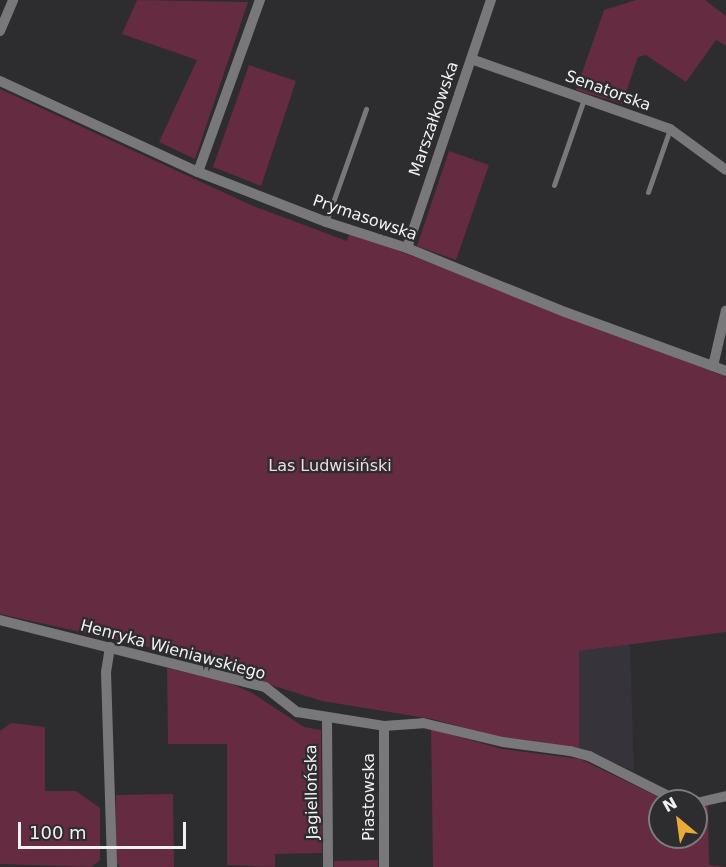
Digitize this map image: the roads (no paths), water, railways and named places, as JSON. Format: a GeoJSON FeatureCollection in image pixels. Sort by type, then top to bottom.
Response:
{"type":"FeatureCollection","features":[{"type":"Feature","properties":{"kind":"street"},"geometry":{"type":"LineString","coordinates":[[0,31],[13,0]]}},
{"type":"Feature","properties":{"kind":"street"},"geometry":{"type":"LineString","coordinates":[[198,172],[260,0]]}},
{"type":"Feature","properties":{"kind":"street","name":"Marszałkowska"},"geometry":{"type":"LineString","coordinates":[[407,248],[491,0]]}},
{"type":"Feature","properties":{"kind":"street","name":"Senatorska"},"geometry":{"type":"LineString","coordinates":[[471,58],[670,129],[726,170]]}},
{"type":"Feature","properties":{"kind":"street","name":"Prymasowska"},"geometry":{"type":"LineString","coordinates":[[0,81],[198,172],[327,222],[407,248],[565,312],[726,371]]}},
{"type":"Feature","properties":{"kind":"street"},"geometry":{"type":"LineString","coordinates":[[713,366],[726,310]]}},
{"type":"Feature","properties":{"kind":"street","name":"Henryka Wieniawskiego"},"geometry":{"type":"LineString","coordinates":[[0,621],[265,687],[297,712],[384,726],[418,722],[503,742],[590,756],[655,789]]}},
{"type":"Feature","properties":{"kind":"street"},"geometry":{"type":"LineString","coordinates":[[110,647],[106,672],[112,867]]}},
{"type":"Feature","properties":{"kind":"street","name":"Jagiellońska"},"geometry":{"type":"LineString","coordinates":[[327,717],[328,867]]}},
{"type":"Feature","properties":{"kind":"street","name":"Piastowska"},"geometry":{"type":"LineString","coordinates":[[384,726],[384,867]]}},
{"type":"Feature","properties":{"kind":"street"},"geometry":{"type":"LineString","coordinates":[[708,800],[726,796]]}},
{"type":"Feature","properties":{"kind":"lane"},"geometry":{"type":"LineString","coordinates":[[554,185],[584,99]]}},
{"type":"Feature","properties":{"kind":"lane"},"geometry":{"type":"LineString","coordinates":[[327,222],[366,110]]}},
{"type":"Feature","properties":{"kind":"lane"},"geometry":{"type":"LineString","coordinates":[[648,192],[670,129]]}},
{"type":"Feature","properties":{"kind":"park label","name":"Las Ludwisiński"},"geometry":{"type":"Point","coordinates":[330,466]}}]}
